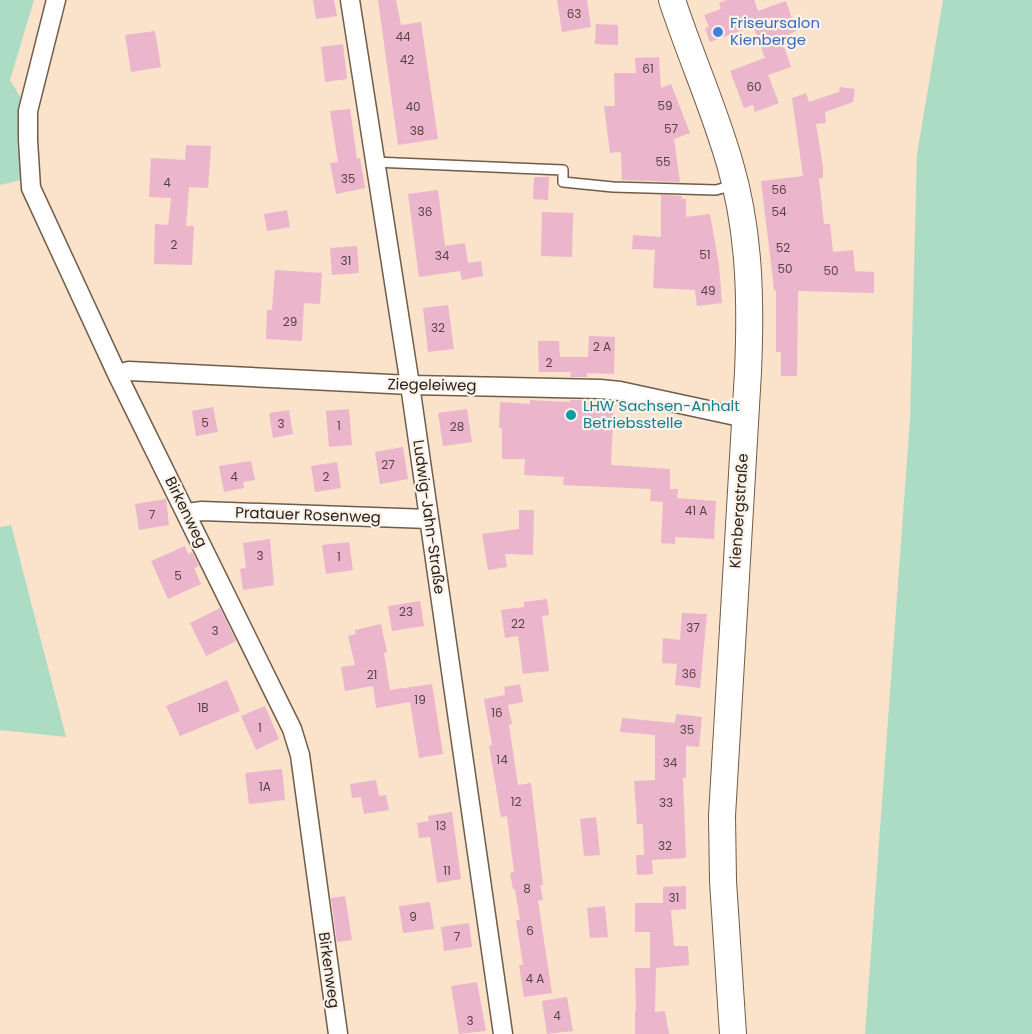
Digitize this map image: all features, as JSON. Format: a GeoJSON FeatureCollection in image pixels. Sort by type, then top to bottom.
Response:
{"type":"FeatureCollection","features":[{"type":"Feature","properties":{"kind":"main road","name":"Kienbergstraße"},"geometry":{"type":"LineString","coordinates":[[672,0],[724,143],[736,185],[745,239],[750,295],[722,826],[723,881],[734,1034]]}},
{"type":"Feature","properties":{"kind":"street","name":"Birkenweg"},"geometry":{"type":"LineString","coordinates":[[56,0],[28,111],[31,188],[117,374],[292,729],[300,755],[338,1034]]}},
{"type":"Feature","properties":{"kind":"street","name":"Ludwig-Jahn-Straße"},"geometry":{"type":"LineString","coordinates":[[350,0],[410,385],[503,1034]]}},
{"type":"Feature","properties":{"kind":"street","name":"Ziegeleiweg"},"geometry":{"type":"LineString","coordinates":[[117,374],[129,370],[410,385],[600,389],[620,391],[745,418]]}},
{"type":"Feature","properties":{"kind":"street","name":"Pratauer Rosenweg"},"geometry":{"type":"LineString","coordinates":[[187,513],[202,511],[429,519]]}},
{"type":"Feature","properties":{"kind":"lane"},"geometry":{"type":"LineString","coordinates":[[374,162],[563,170],[564,182],[613,187],[716,190],[736,185]]}},
{"type":"Feature","properties":{"kind":"green space"},"geometry":{"type":"Polygon","coordinates":[[[0,0],[34,0],[10,80],[21,98],[17,140],[21,180],[0,185],[0,0]]]}},
{"type":"Feature","properties":{"kind":"green space"},"geometry":{"type":"Polygon","coordinates":[[[943,0],[1032,0],[1032,1034],[865,1034],[910,419],[917,154],[943,0]]]}},
{"type":"Feature","properties":{"kind":"green space"},"geometry":{"type":"Polygon","coordinates":[[[11,525],[66,737],[0,730],[0,527],[11,525]]]}},
{"type":"Feature","properties":{"kind":"building"},"geometry":{"type":"Polygon","coordinates":[[[313,0],[334,0],[337,16],[316,19],[313,0]]]}},
{"type":"Feature","properties":{"kind":"building"},"geometry":{"type":"Polygon","coordinates":[[[378,0],[396,0],[401,25],[421,22],[438,139],[398,145],[378,0]]]}},
{"type":"Feature","properties":{"kind":"building"},"geometry":{"type":"Polygon","coordinates":[[[557,0],[587,0],[591,27],[562,32],[557,0]]]}},
{"type":"Feature","properties":{"kind":"building"},"geometry":{"type":"Polygon","coordinates":[[[727,0],[754,0],[758,11],[786,1],[796,31],[781,38],[791,67],[768,75],[779,103],[755,112],[753,105],[744,108],[730,71],[765,58],[753,26],[710,42],[705,28],[709,27],[704,15],[721,9],[719,3],[727,0]]]}},
{"type":"Feature","properties":{"kind":"building"},"geometry":{"type":"Polygon","coordinates":[[[596,24],[618,25],[618,45],[595,44],[596,24]]]}},
{"type":"Feature","properties":{"kind":"building"},"geometry":{"type":"Polygon","coordinates":[[[155,31],[161,67],[131,72],[125,35],[155,31]]]}},
{"type":"Feature","properties":{"kind":"building"},"geometry":{"type":"Polygon","coordinates":[[[343,44],[347,79],[325,82],[321,47],[343,44]]]}},
{"type":"Feature","properties":{"kind":"building"},"geometry":{"type":"Polygon","coordinates":[[[659,57],[661,88],[671,84],[690,133],[674,139],[680,182],[622,180],[621,152],[610,153],[604,106],[615,106],[614,73],[636,73],[635,58],[659,57]]]}},
{"type":"Feature","properties":{"kind":"building"},"geometry":{"type":"Polygon","coordinates":[[[840,87],[855,89],[853,102],[825,112],[826,123],[816,124],[823,167],[823,178],[819,178],[824,224],[830,224],[833,252],[853,250],[855,271],[874,272],[874,293],[798,291],[797,376],[781,376],[781,352],[776,352],[776,290],[774,291],[761,181],[803,176],[792,98],[806,93],[809,102],[839,92],[840,87]]]}},
{"type":"Feature","properties":{"kind":"building"},"geometry":{"type":"Polygon","coordinates":[[[350,109],[357,159],[360,158],[365,188],[336,194],[330,163],[338,162],[330,111],[350,109]]]}},
{"type":"Feature","properties":{"kind":"building"},"geometry":{"type":"Polygon","coordinates":[[[186,145],[211,146],[208,188],[189,187],[186,226],[194,226],[192,265],[154,264],[155,224],[168,225],[171,198],[149,197],[151,158],[185,160],[186,145]]]}},
{"type":"Feature","properties":{"kind":"building"},"geometry":{"type":"Polygon","coordinates":[[[534,177],[549,177],[548,200],[533,199],[534,177]]]}},
{"type":"Feature","properties":{"kind":"building"},"geometry":{"type":"Polygon","coordinates":[[[438,190],[445,246],[465,243],[468,263],[481,261],[483,276],[462,280],[460,271],[419,277],[408,194],[438,190]]]}},
{"type":"Feature","properties":{"kind":"building"},"geometry":{"type":"Polygon","coordinates":[[[661,195],[682,196],[682,199],[686,199],[686,217],[710,214],[719,265],[722,303],[697,306],[695,290],[653,288],[655,250],[632,249],[633,235],[661,237],[661,195]]]}},
{"type":"Feature","properties":{"kind":"building"},"geometry":{"type":"Polygon","coordinates":[[[287,210],[290,227],[267,231],[264,214],[287,210]]]}},
{"type":"Feature","properties":{"kind":"building"},"geometry":{"type":"Polygon","coordinates":[[[542,212],[573,213],[572,257],[541,256],[542,212]]]}},
{"type":"Feature","properties":{"kind":"building"},"geometry":{"type":"Polygon","coordinates":[[[357,246],[359,273],[332,275],[330,248],[357,246]]]}},
{"type":"Feature","properties":{"kind":"building"},"geometry":{"type":"Polygon","coordinates":[[[275,270],[322,273],[320,304],[304,303],[302,341],[266,339],[267,310],[272,310],[275,270]]]}},
{"type":"Feature","properties":{"kind":"building"},"geometry":{"type":"Polygon","coordinates":[[[448,305],[454,349],[428,352],[423,308],[448,305]]]}},
{"type":"Feature","properties":{"kind":"building"},"geometry":{"type":"Polygon","coordinates":[[[589,336],[615,337],[614,374],[587,373],[587,377],[570,377],[571,372],[539,372],[538,341],[559,341],[560,357],[588,357],[589,336]]]}},
{"type":"Feature","properties":{"kind":"building"},"geometry":{"type":"Polygon","coordinates":[[[530,400],[570,402],[570,400],[587,400],[587,402],[614,403],[611,465],[670,469],[670,489],[678,489],[677,498],[716,501],[714,539],[675,537],[675,544],[661,543],[663,502],[650,501],[651,489],[563,485],[564,477],[524,475],[525,459],[502,459],[502,428],[499,428],[500,402],[530,404],[530,400]]]}},
{"type":"Feature","properties":{"kind":"building"},"geometry":{"type":"Polygon","coordinates":[[[213,407],[218,432],[196,436],[192,411],[213,407]]]}},
{"type":"Feature","properties":{"kind":"building"},"geometry":{"type":"Polygon","coordinates":[[[349,409],[352,445],[329,447],[326,411],[349,409]]]}},
{"type":"Feature","properties":{"kind":"building"},"geometry":{"type":"Polygon","coordinates":[[[467,409],[472,442],[443,446],[438,413],[467,409]]]}},
{"type":"Feature","properties":{"kind":"building"},"geometry":{"type":"Polygon","coordinates":[[[289,410],[293,434],[273,438],[269,413],[289,410]]]}},
{"type":"Feature","properties":{"kind":"building"},"geometry":{"type":"Polygon","coordinates":[[[403,447],[408,479],[380,484],[375,452],[403,447]]]}},
{"type":"Feature","properties":{"kind":"building"},"geometry":{"type":"Polygon","coordinates":[[[251,461],[255,480],[243,482],[244,488],[224,492],[219,466],[251,461]]]}},
{"type":"Feature","properties":{"kind":"building"},"geometry":{"type":"Polygon","coordinates":[[[337,462],[341,488],[315,492],[311,466],[337,462]]]}},
{"type":"Feature","properties":{"kind":"building"},"geometry":{"type":"Polygon","coordinates":[[[166,499],[169,525],[139,530],[135,504],[166,499]]]}},
{"type":"Feature","properties":{"kind":"building"},"geometry":{"type":"Polygon","coordinates":[[[519,510],[534,510],[533,555],[505,554],[507,567],[488,570],[482,534],[519,529],[519,510]]]}},
{"type":"Feature","properties":{"kind":"building"},"geometry":{"type":"Polygon","coordinates":[[[270,539],[274,585],[243,590],[240,569],[246,568],[243,543],[270,539]]]}},
{"type":"Feature","properties":{"kind":"building"},"geometry":{"type":"Polygon","coordinates":[[[349,542],[353,570],[326,574],[322,545],[349,542]]]}},
{"type":"Feature","properties":{"kind":"building"},"geometry":{"type":"Polygon","coordinates":[[[185,546],[188,554],[192,552],[199,566],[194,568],[201,584],[168,599],[151,561],[185,546]]]}},
{"type":"Feature","properties":{"kind":"building"},"geometry":{"type":"Polygon","coordinates":[[[547,599],[549,615],[542,616],[549,671],[523,674],[518,636],[505,638],[501,610],[524,607],[524,602],[547,599]]]}},
{"type":"Feature","properties":{"kind":"building"},"geometry":{"type":"Polygon","coordinates":[[[420,601],[424,626],[392,631],[388,606],[420,601]]]}},
{"type":"Feature","properties":{"kind":"building"},"geometry":{"type":"Polygon","coordinates":[[[220,608],[236,641],[206,656],[190,623],[220,608]]]}},
{"type":"Feature","properties":{"kind":"building"},"geometry":{"type":"Polygon","coordinates":[[[682,613],[707,614],[700,688],[675,685],[677,664],[662,663],[663,638],[680,640],[682,613]]]}},
{"type":"Feature","properties":{"kind":"building"},"geometry":{"type":"Polygon","coordinates":[[[381,624],[387,652],[384,653],[390,690],[432,684],[443,754],[419,758],[410,702],[376,708],[373,686],[345,691],[341,667],[355,665],[348,636],[356,634],[355,630],[381,624]]]}},
{"type":"Feature","properties":{"kind":"building"},"geometry":{"type":"Polygon","coordinates":[[[227,680],[240,711],[180,736],[166,706],[227,680]]]}},
{"type":"Feature","properties":{"kind":"building"},"geometry":{"type":"Polygon","coordinates":[[[520,684],[523,702],[508,705],[512,724],[509,725],[518,785],[531,783],[543,885],[540,885],[543,900],[538,901],[552,993],[524,997],[519,965],[523,965],[516,920],[520,920],[510,873],[514,872],[507,816],[501,817],[484,699],[505,695],[504,687],[520,684]]]}},
{"type":"Feature","properties":{"kind":"building"},"geometry":{"type":"Polygon","coordinates":[[[265,706],[279,739],[256,750],[241,716],[265,706]]]}},
{"type":"Feature","properties":{"kind":"building"},"geometry":{"type":"Polygon","coordinates":[[[676,714],[702,717],[699,747],[686,746],[686,778],[683,778],[686,858],[652,860],[653,874],[637,875],[636,855],[644,855],[643,824],[637,824],[634,781],[655,780],[655,735],[620,732],[622,718],[675,723],[676,714]]]}},
{"type":"Feature","properties":{"kind":"building"},"geometry":{"type":"Polygon","coordinates":[[[282,769],[285,800],[249,804],[245,773],[282,769]]]}},
{"type":"Feature","properties":{"kind":"building"},"geometry":{"type":"Polygon","coordinates":[[[376,780],[379,796],[386,795],[389,810],[364,814],[361,797],[352,798],[350,784],[376,780]]]}},
{"type":"Feature","properties":{"kind":"building"},"geometry":{"type":"Polygon","coordinates":[[[452,812],[461,879],[437,883],[430,837],[419,838],[417,823],[429,821],[428,816],[452,812]]]}},
{"type":"Feature","properties":{"kind":"building"},"geometry":{"type":"Polygon","coordinates":[[[596,817],[600,855],[584,856],[580,819],[596,817]]]}},
{"type":"Feature","properties":{"kind":"building"},"geometry":{"type":"Polygon","coordinates":[[[686,886],[686,909],[671,910],[674,946],[688,946],[689,965],[656,968],[655,1012],[665,1011],[669,1034],[635,1034],[635,968],[650,968],[650,932],[635,932],[635,903],[663,903],[663,887],[686,886]]]}},
{"type":"Feature","properties":{"kind":"building"},"geometry":{"type":"Polygon","coordinates":[[[345,896],[352,940],[337,942],[331,898],[345,896]]]}},
{"type":"Feature","properties":{"kind":"building"},"geometry":{"type":"Polygon","coordinates":[[[430,902],[434,929],[403,933],[399,906],[430,902]]]}},
{"type":"Feature","properties":{"kind":"building"},"geometry":{"type":"Polygon","coordinates":[[[605,906],[608,937],[590,938],[587,908],[605,906]]]}},
{"type":"Feature","properties":{"kind":"building"},"geometry":{"type":"Polygon","coordinates":[[[469,923],[472,947],[444,951],[441,927],[469,923]]]}},
{"type":"Feature","properties":{"kind":"building"},"geometry":{"type":"Polygon","coordinates":[[[477,982],[486,1031],[459,1034],[451,986],[477,982]]]}},
{"type":"Feature","properties":{"kind":"building"},"geometry":{"type":"Polygon","coordinates":[[[567,997],[573,1031],[547,1034],[542,1001],[567,997]]]}},
{"type":"Feature","properties":{"kind":"place","name":"Friseursalon Kienberge"},"geometry":{"type":"Point","coordinates":[718,32]}},
{"type":"Feature","properties":{"kind":"place","name":"LHW Sachsen-Anhalt Betriebsstelle"},"geometry":{"type":"Point","coordinates":[571,415]}}]}
